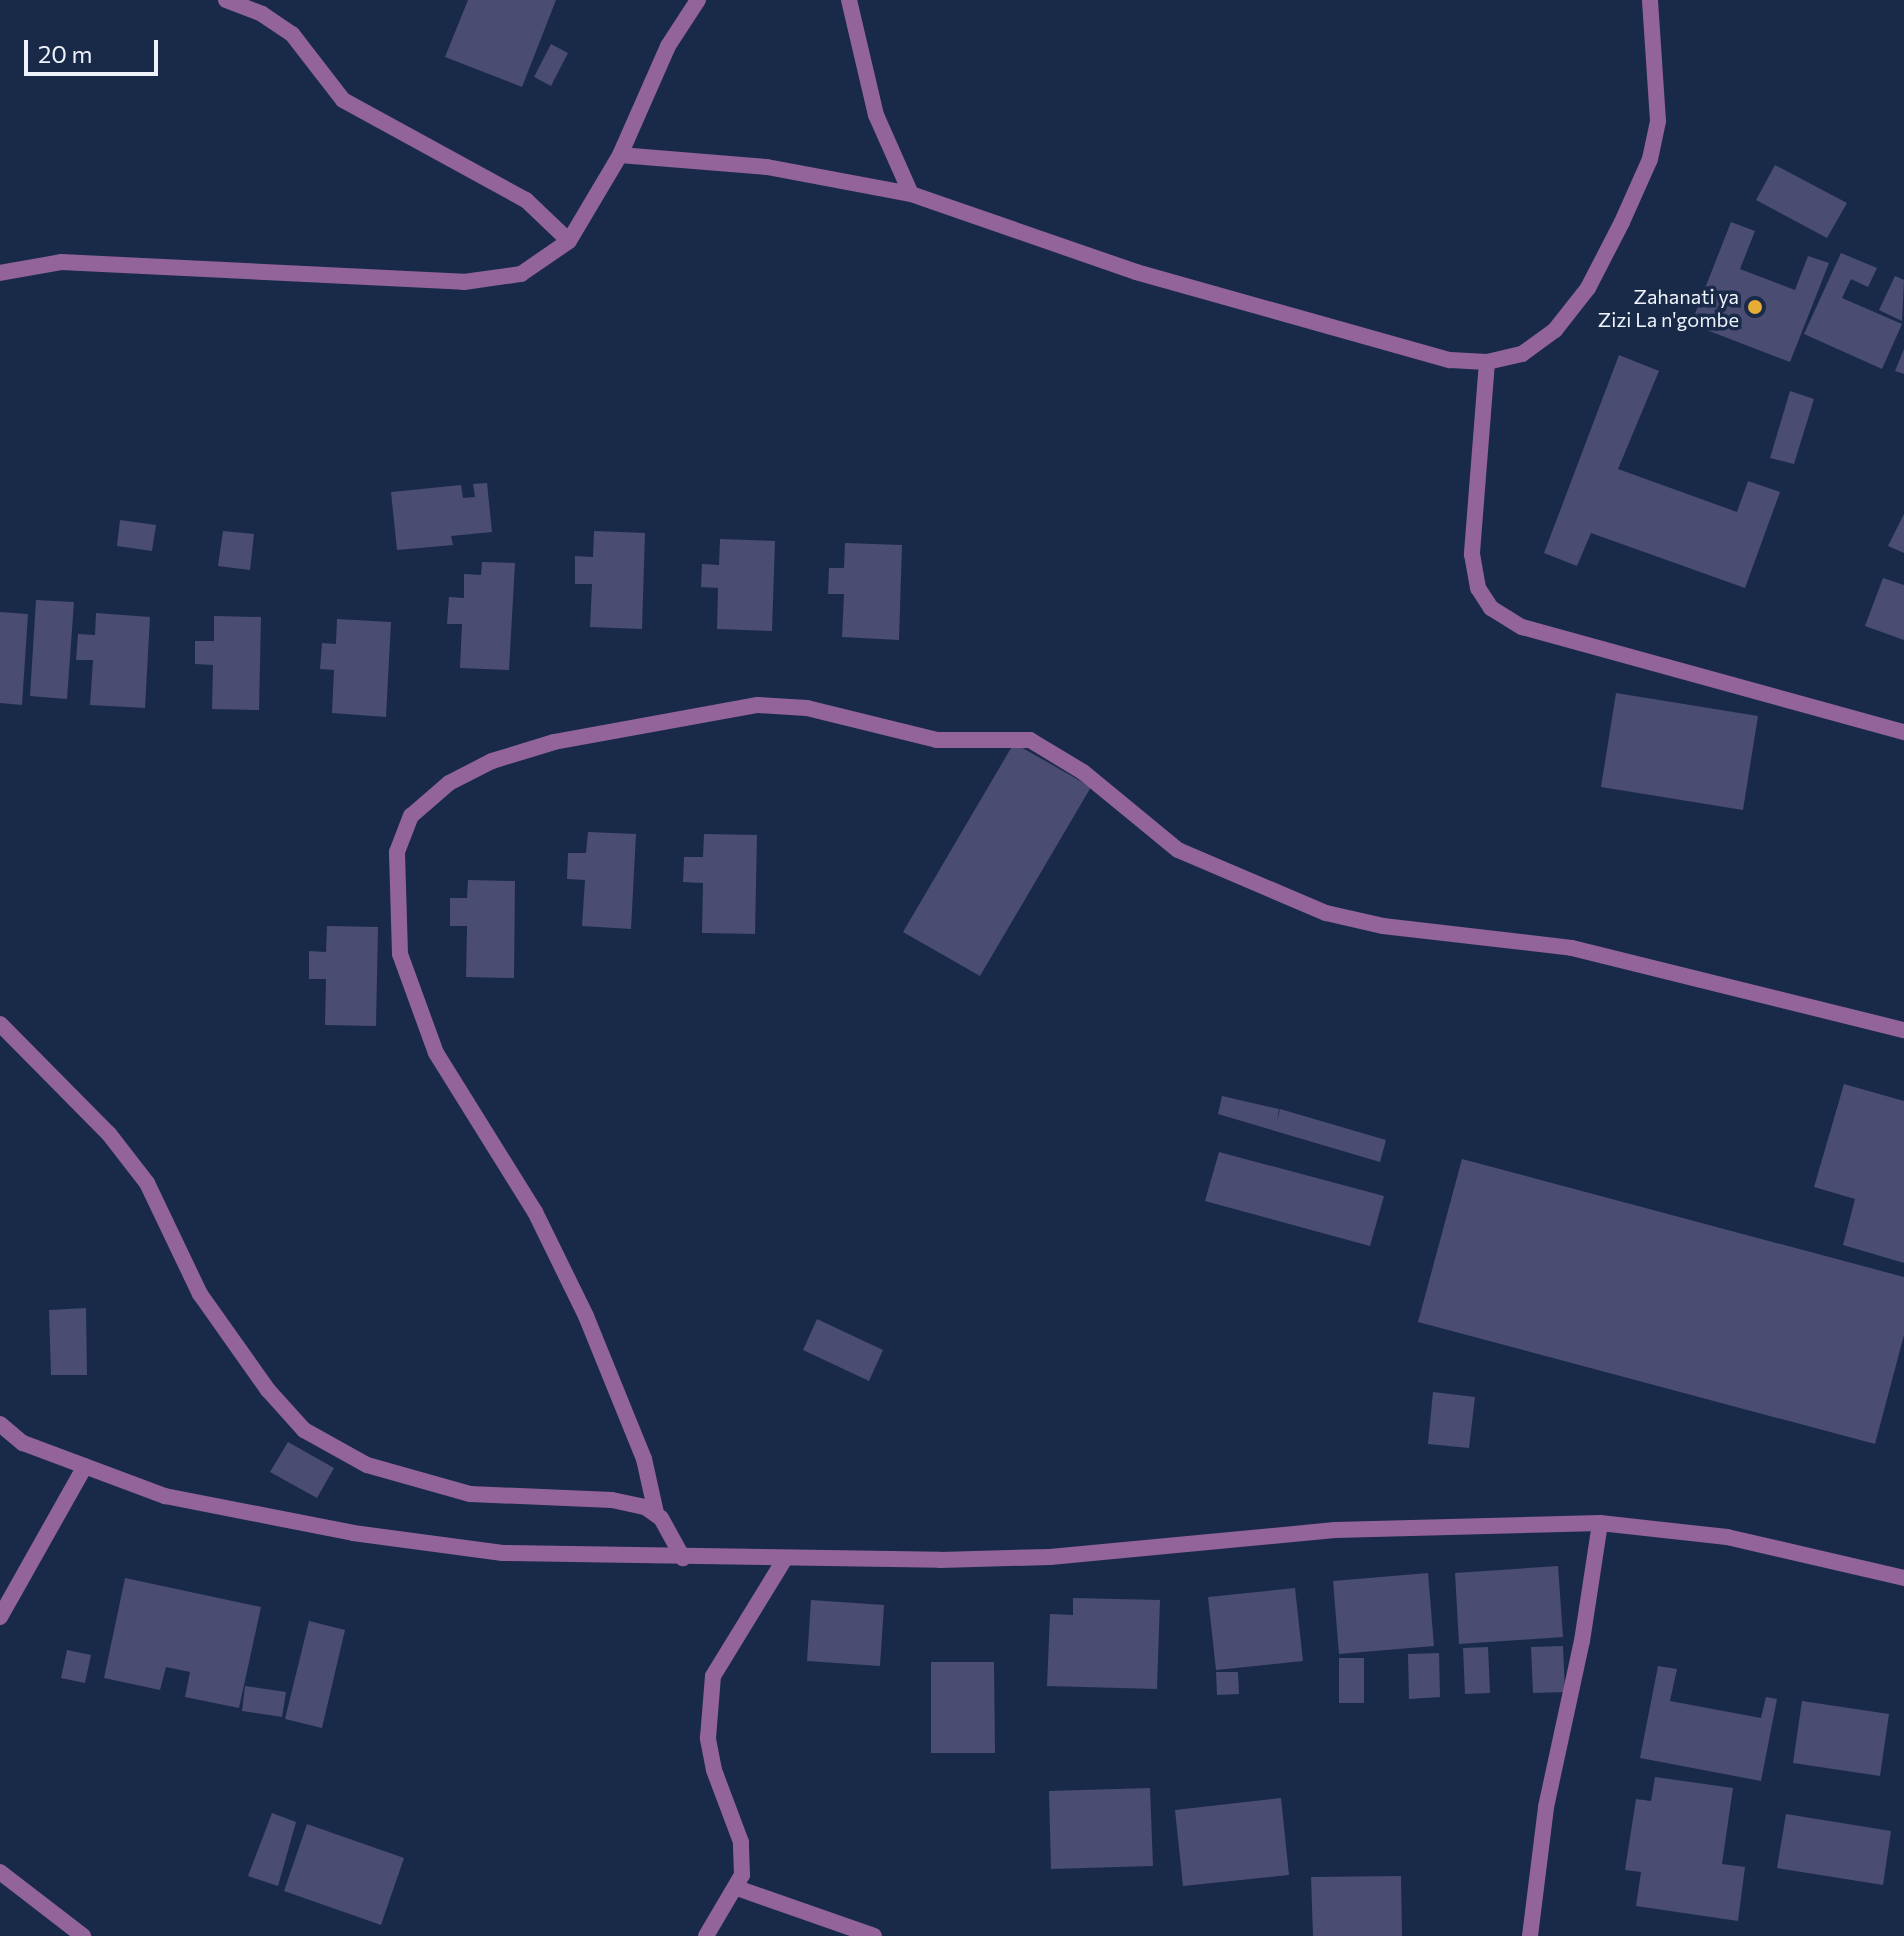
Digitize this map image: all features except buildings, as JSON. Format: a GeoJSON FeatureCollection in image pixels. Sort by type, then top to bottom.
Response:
{"type":"FeatureCollection","features":[{"type":"Feature","properties":{"kind":"street"},"geometry":{"type":"LineString","coordinates":[[226,0],[262,14],[292,34],[343,100],[526,200],[569,241]]}},
{"type":"Feature","properties":{"kind":"street"},"geometry":{"type":"LineString","coordinates":[[0,273],[61,262],[365,273],[464,282],[521,274],[569,241],[620,155],[668,46],[698,0]]}},
{"type":"Feature","properties":{"kind":"street"},"geometry":{"type":"LineString","coordinates":[[849,0],[876,115],[911,194]]}},
{"type":"Feature","properties":{"kind":"street"},"geometry":{"type":"LineString","coordinates":[[620,155],[767,167],[911,194],[1136,272],[1450,360],[1487,362],[1522,354],[1555,330],[1588,288],[1628,209],[1650,159],[1658,121],[1650,0]]}},
{"type":"Feature","properties":{"kind":"street"},"geometry":{"type":"LineString","coordinates":[[1487,362],[1472,554],[1478,588],[1491,608],[1522,627],[1904,732]]}},
{"type":"Feature","properties":{"kind":"street"},"geometry":{"type":"LineString","coordinates":[[683,1558],[656,1513],[644,1459],[586,1316],[535,1212],[436,1053],[400,954],[397,852],[411,816],[449,783],[492,761],[554,742],[758,705],[807,708],[937,740],[1030,740],[1083,772],[1178,850],[1326,913],[1383,926],[1572,948],[1904,1030]]}},
{"type":"Feature","properties":{"kind":"street"},"geometry":{"type":"LineString","coordinates":[[0,1024],[109,1134],[147,1183],[200,1294],[268,1390],[304,1430],[367,1465],[431,1485],[496,1496],[612,1500],[656,1513]]}},
{"type":"Feature","properties":{"kind":"street"},"geometry":{"type":"LineString","coordinates":[[0,1424],[23,1443],[165,1496],[428,1546],[784,1560],[1050,1557],[1335,1530],[1600,1523],[1727,1537],[1904,1578]]}},
{"type":"Feature","properties":{"kind":"street"},"geometry":{"type":"LineString","coordinates":[[1,1615],[85,1466]]}},
{"type":"Feature","properties":{"kind":"street"},"geometry":{"type":"LineString","coordinates":[[1530,1936],[1546,1807],[1582,1641],[1600,1523]]}},
{"type":"Feature","properties":{"kind":"street"},"geometry":{"type":"LineString","coordinates":[[706,1936],[742,1875],[741,1842],[714,1770],[708,1738],[713,1676],[784,1560]]}},
{"type":"Feature","properties":{"kind":"street"},"geometry":{"type":"LineString","coordinates":[[0,1872],[83,1936]]}},
{"type":"Feature","properties":{"kind":"street"},"geometry":{"type":"LineString","coordinates":[[737,1888],[874,1936]]}},
{"type":"Feature","properties":{"kind":"place","name":"Zahanati ya Zizi La n'gombe"},"geometry":{"type":"Point","coordinates":[1755,307]}}]}
